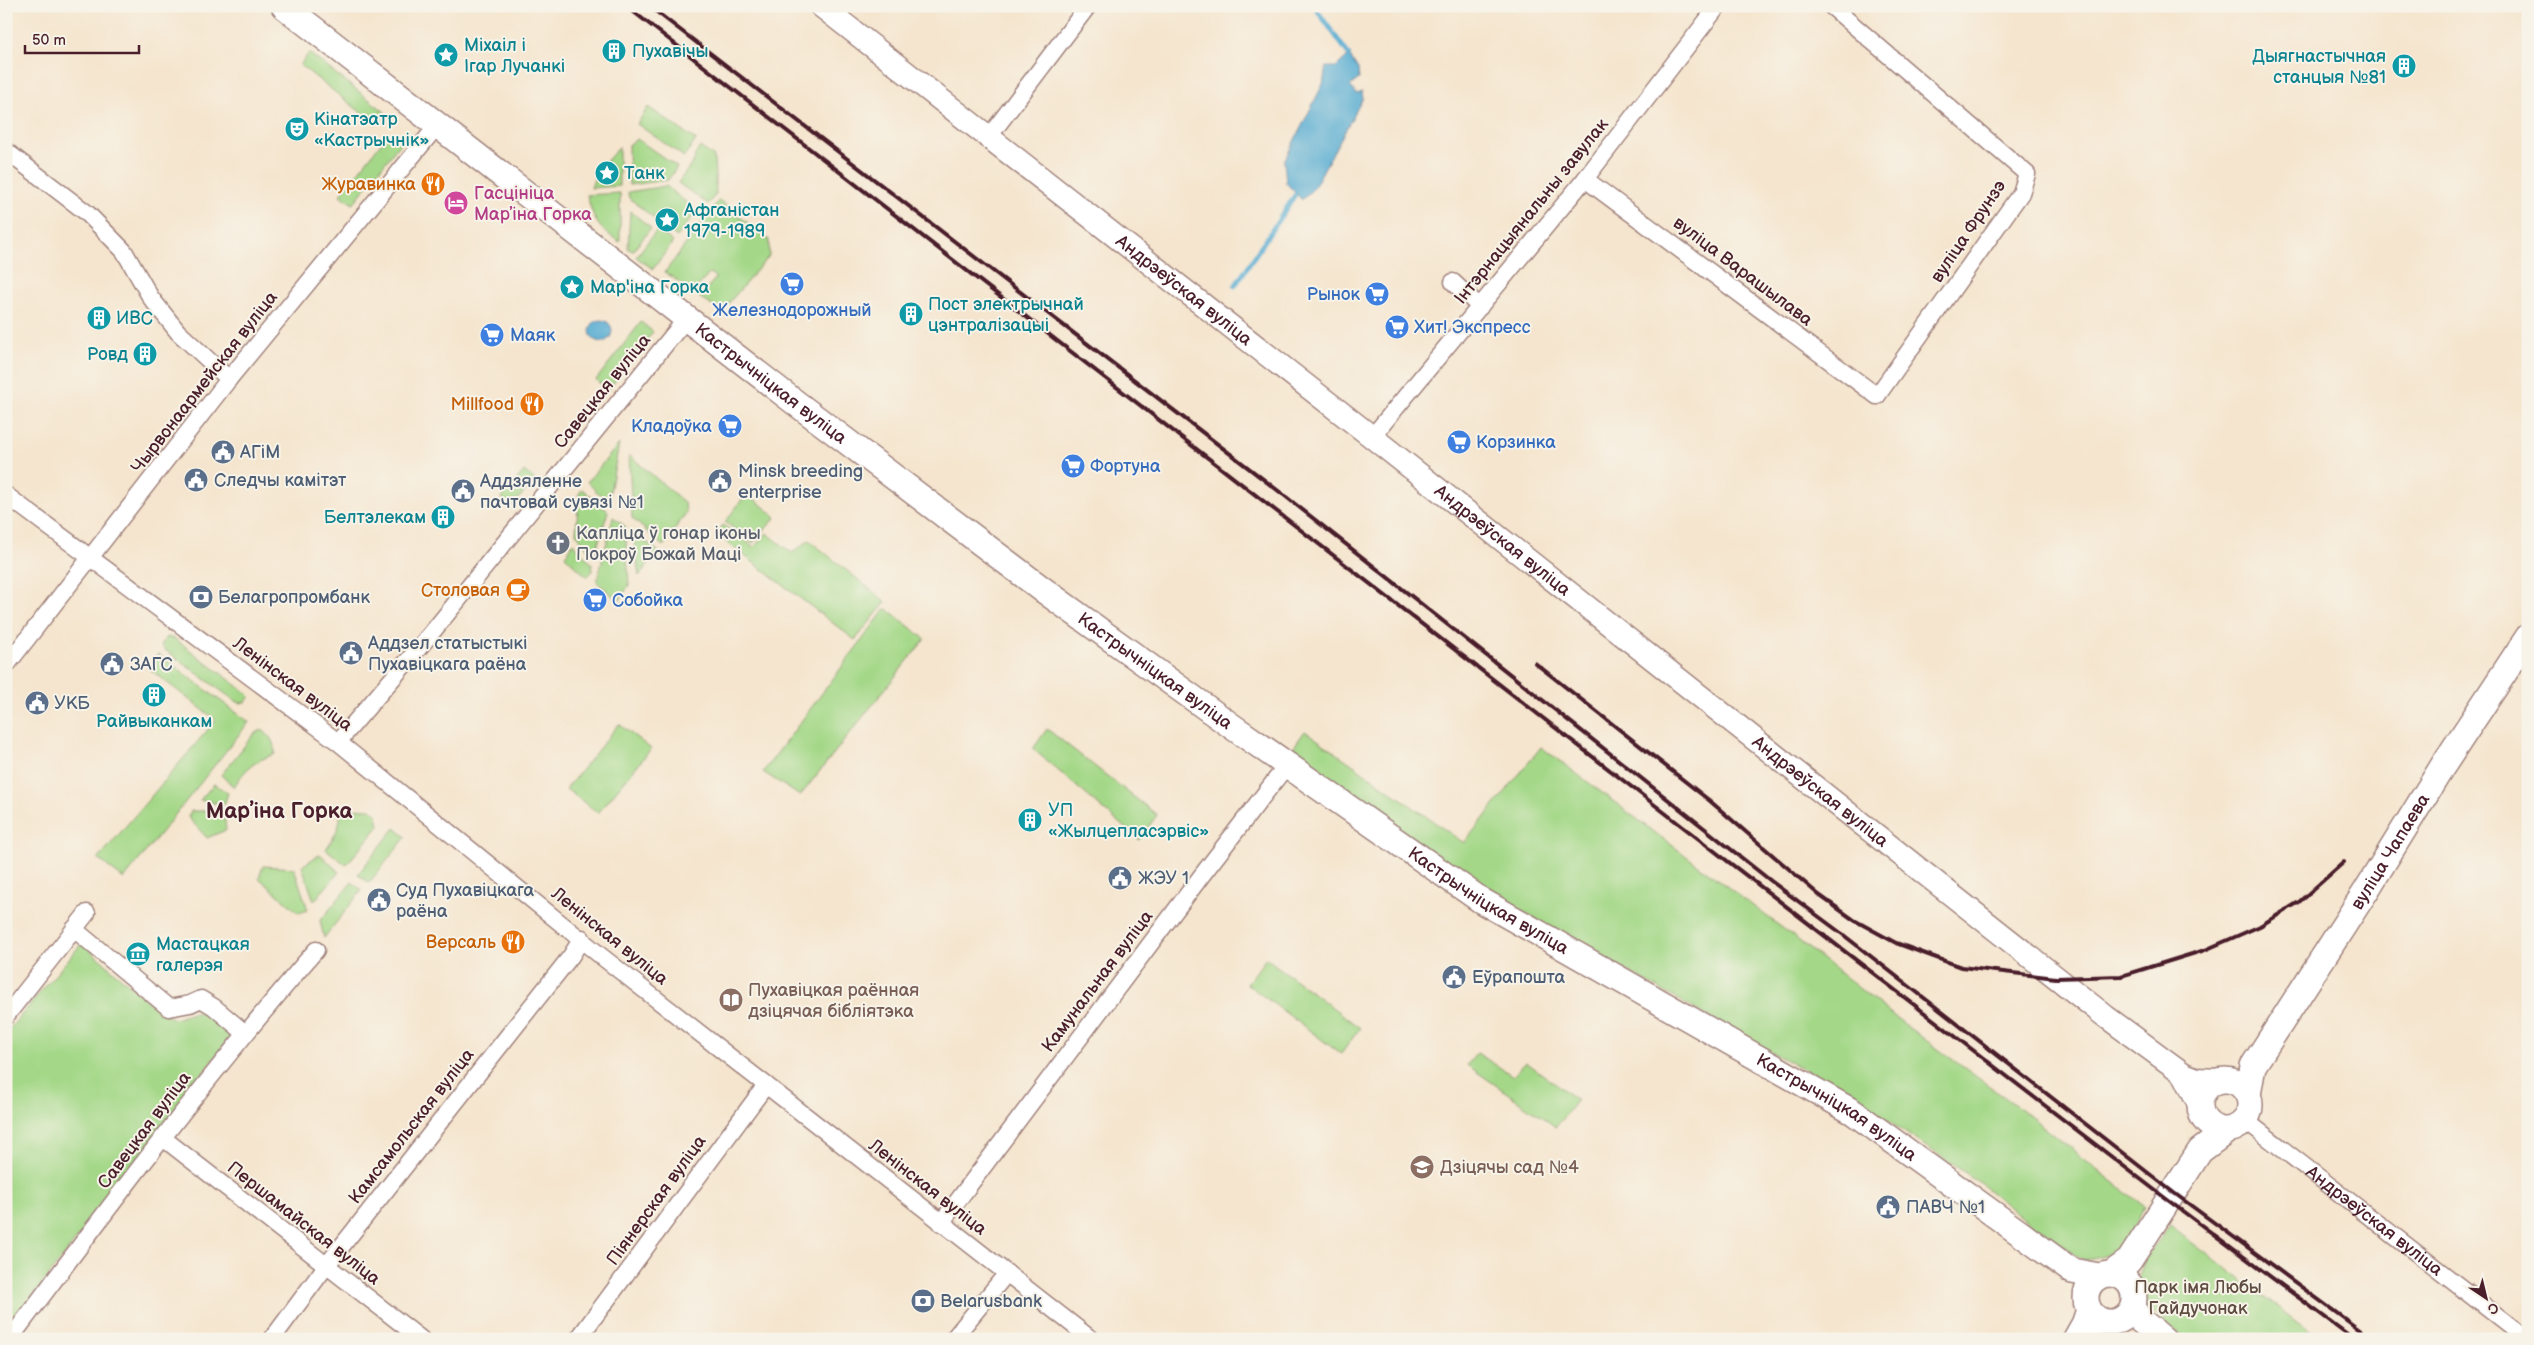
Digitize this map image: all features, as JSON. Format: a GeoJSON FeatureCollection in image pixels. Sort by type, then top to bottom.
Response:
{"type":"FeatureCollection","features":[{"type":"Feature","properties":{"kind":"main road","name":"Кастрычніцкая вуліца"},"geometry":{"type":"LineString","coordinates":[[284,6],[686,319],[1047,592],[1287,765],[1482,901],[1853,1112],[2072,1271],[2119,1301]]}},
{"type":"Feature","properties":{"kind":"main road","name":"Андрэеўская вуліца"},"geometry":{"type":"LineString","coordinates":[[821,6],[2105,1016],[2184,1074],[2197,1079],[2222,1080]]}},
{"type":"Feature","properties":{"kind":"main road","name":"вуліца Чапаева"},"geometry":{"type":"LineString","coordinates":[[2248,1095],[2252,1066],[2366,890],[2444,764],[2528,637]]}},
{"type":"Feature","properties":{"kind":"main road"},"geometry":{"type":"LineString","coordinates":[[2200,1151],[2201,1111],[2204,1090],[2252,1066]]}},
{"type":"Feature","properties":{"kind":"main road","name":"Андрэеўская вуліца"},"geometry":{"type":"LineString","coordinates":[[2184,1074],[2201,1111]]}},
{"type":"Feature","properties":{"kind":"main road"},"geometry":{"type":"LineString","coordinates":[[2077,1335],[2119,1301],[2200,1151],[2236,1125],[2250,1108],[2248,1095],[2240,1085],[2222,1080]]}},
{"type":"Feature","properties":{"kind":"main road"},"geometry":{"type":"LineString","coordinates":[[2201,1111],[2214,1128],[2236,1125]]}},
{"type":"Feature","properties":{"kind":"street"},"geometry":{"type":"LineString","coordinates":[[988,138],[1088,6]]}},
{"type":"Feature","properties":{"kind":"street","name":"Інтэрнацыянальны завулак"},"geometry":{"type":"LineString","coordinates":[[1372,438],[1585,179],[1718,6]]}},
{"type":"Feature","properties":{"kind":"street","name":"вуліца Фрунзэ"},"geometry":{"type":"LineString","coordinates":[[1831,6],[2026,174],[2021,193],[1878,396]]}},
{"type":"Feature","properties":{"kind":"street","name":"Чырвонаармейская вуліца"},"geometry":{"type":"LineString","coordinates":[[6,666],[229,379],[438,126]]}},
{"type":"Feature","properties":{"kind":"street"},"geometry":{"type":"LineString","coordinates":[[6,151],[87,213],[124,251],[151,298],[178,332],[229,379]]}},
{"type":"Feature","properties":{"kind":"street","name":"вуліца Варашылава"},"geometry":{"type":"LineString","coordinates":[[1585,179],[1878,396]]}},
{"type":"Feature","properties":{"kind":"street"},"geometry":{"type":"LineString","coordinates":[[1453,282],[1480,307]]}},
{"type":"Feature","properties":{"kind":"street","name":"Савецкая вуліца"},"geometry":{"type":"LineString","coordinates":[[338,742],[429,636],[686,319]]}},
{"type":"Feature","properties":{"kind":"street","name":"Ленінская вуліца"},"geometry":{"type":"LineString","coordinates":[[6,495],[338,742],[465,846],[941,1224],[1092,1339]]}},
{"type":"Feature","properties":{"kind":"street","name":"Камунальная вуліца"},"geometry":{"type":"LineString","coordinates":[[941,1224],[1202,875],[1287,765]]}},
{"type":"Feature","properties":{"kind":"street"},"geometry":{"type":"LineString","coordinates":[[6,1016],[87,912]]}},
{"type":"Feature","properties":{"kind":"street"},"geometry":{"type":"LineString","coordinates":[[74,928],[170,1008],[190,1004],[200,999],[214,1007],[245,1033]]}},
{"type":"Feature","properties":{"kind":"street","name":"Камсамольская вуліца"},"geometry":{"type":"LineString","coordinates":[[272,1339],[326,1266],[571,956],[582,938]]}},
{"type":"Feature","properties":{"kind":"street","name":"Савецкая вуліца"},"geometry":{"type":"LineString","coordinates":[[8,1339],[245,1033],[316,950]]}},
{"type":"Feature","properties":{"kind":"street","name":"Піянерская вуліца"},"geometry":{"type":"LineString","coordinates":[[578,1339],[766,1085]]}},
{"type":"Feature","properties":{"kind":"street","name":"Андрэеўская вуліца"},"geometry":{"type":"LineString","coordinates":[[2236,1125],[2527,1339]]}},
{"type":"Feature","properties":{"kind":"street","name":"Першамайская вуліца"},"geometry":{"type":"LineString","coordinates":[[162,1138],[421,1339]]}},
{"type":"Feature","properties":{"kind":"street"},"geometry":{"type":"LineString","coordinates":[[953,1339],[1007,1273]]}},
{"type":"Feature","properties":{"kind":"green space"},"geometry":{"type":"Polygon","coordinates":[[[309,53],[385,112],[376,124],[300,65],[309,53]]]}},
{"type":"Feature","properties":{"kind":"green space"},"geometry":{"type":"Polygon","coordinates":[[[648,107],[696,140],[684,157],[637,124],[648,107]]]}},
{"type":"Feature","properties":{"kind":"green space"},"geometry":{"type":"Polygon","coordinates":[[[388,134],[394,134],[402,141],[353,204],[340,195],[388,134]]]}},
{"type":"Feature","properties":{"kind":"green space"},"geometry":{"type":"Polygon","coordinates":[[[637,139],[677,167],[668,180],[629,185],[628,145],[637,139]]]}},
{"type":"Feature","properties":{"kind":"green space"},"geometry":{"type":"Polygon","coordinates":[[[619,147],[619,186],[591,188],[596,173],[619,147]]]}},
{"type":"Feature","properties":{"kind":"green space"},"geometry":{"type":"Polygon","coordinates":[[[700,147],[714,157],[716,194],[708,204],[678,183],[695,159],[694,157],[700,147]]]}},
{"type":"Feature","properties":{"kind":"green space"},"geometry":{"type":"Polygon","coordinates":[[[666,186],[697,211],[677,237],[629,198],[628,192],[666,186]]]}},
{"type":"Feature","properties":{"kind":"green space"},"geometry":{"type":"Polygon","coordinates":[[[620,193],[620,242],[601,228],[594,218],[587,195],[620,193]]]}},
{"type":"Feature","properties":{"kind":"green space"},"geometry":{"type":"Polygon","coordinates":[[[719,200],[769,240],[769,256],[721,312],[699,297],[716,278],[710,273],[693,292],[665,272],[719,200]]]}},
{"type":"Feature","properties":{"kind":"green space"},"geometry":{"type":"Polygon","coordinates":[[[630,211],[651,228],[633,251],[628,249],[630,211]]]}},
{"type":"Feature","properties":{"kind":"green space"},"geometry":{"type":"Polygon","coordinates":[[[657,230],[673,242],[653,269],[636,257],[657,230]]]}},
{"type":"Feature","properties":{"kind":"green space"},"geometry":{"type":"Polygon","coordinates":[[[641,322],[653,332],[608,390],[596,380],[641,322]]]}},
{"type":"Feature","properties":{"kind":"green space"},"geometry":{"type":"Polygon","coordinates":[[[619,444],[608,503],[587,482],[619,444]]]}},
{"type":"Feature","properties":{"kind":"green space"},"geometry":{"type":"Polygon","coordinates":[[[629,455],[685,503],[686,513],[663,546],[632,518],[629,455]]]}},
{"type":"Feature","properties":{"kind":"green space"},"geometry":{"type":"Polygon","coordinates":[[[524,471],[535,480],[511,507],[501,498],[524,471]]]}},
{"type":"Feature","properties":{"kind":"green space"},"geometry":{"type":"Polygon","coordinates":[[[582,489],[608,511],[594,557],[576,533],[579,494],[582,489]]]}},
{"type":"Feature","properties":{"kind":"green space"},"geometry":{"type":"Polygon","coordinates":[[[747,493],[776,517],[753,543],[725,522],[747,493]]]}},
{"type":"Feature","properties":{"kind":"green space"},"geometry":{"type":"Polygon","coordinates":[[[613,517],[625,526],[629,585],[619,601],[597,582],[613,517]]]}},
{"type":"Feature","properties":{"kind":"green space"},"geometry":{"type":"Polygon","coordinates":[[[723,525],[754,547],[767,533],[792,553],[809,540],[886,602],[855,640],[716,534],[723,525]]]}},
{"type":"Feature","properties":{"kind":"green space"},"geometry":{"type":"Polygon","coordinates":[[[633,532],[658,551],[639,576],[633,532]]]}},
{"type":"Feature","properties":{"kind":"green space"},"geometry":{"type":"Polygon","coordinates":[[[573,543],[592,564],[593,571],[587,577],[565,556],[573,543]]]}},
{"type":"Feature","properties":{"kind":"green space"},"geometry":{"type":"Polygon","coordinates":[[[886,608],[925,639],[800,796],[763,772],[886,608]]]}},
{"type":"Feature","properties":{"kind":"green space"},"geometry":{"type":"Polygon","coordinates":[[[167,637],[175,639],[247,693],[250,696],[246,702],[240,703],[234,700],[165,650],[161,645],[167,637]]]}},
{"type":"Feature","properties":{"kind":"green space"},"geometry":{"type":"Polygon","coordinates":[[[158,654],[249,722],[124,879],[98,859],[216,720],[148,668],[158,654]]]}},
{"type":"Feature","properties":{"kind":"green space"},"geometry":{"type":"Polygon","coordinates":[[[619,724],[651,749],[598,813],[566,789],[619,724]]]}},
{"type":"Feature","properties":{"kind":"green space"},"geometry":{"type":"Polygon","coordinates":[[[1047,729],[1157,815],[1139,840],[1033,749],[1047,729]]]}},
{"type":"Feature","properties":{"kind":"green space"},"geometry":{"type":"Polygon","coordinates":[[[262,730],[272,740],[275,754],[251,766],[234,787],[221,775],[254,734],[262,730]]]}},
{"type":"Feature","properties":{"kind":"green space"},"geometry":{"type":"Polygon","coordinates":[[[1305,731],[1464,843],[1541,747],[1793,936],[1909,1028],[2021,1109],[2145,1207],[2128,1236],[2122,1244],[2106,1255],[2083,1260],[2028,1222],[1973,1178],[1828,1082],[1763,1048],[1488,892],[1290,752],[1305,731]]]}},
{"type":"Feature","properties":{"kind":"green space"},"geometry":{"type":"Polygon","coordinates":[[[214,784],[228,793],[224,805],[200,800],[214,784]]]}},
{"type":"Feature","properties":{"kind":"green space"},"geometry":{"type":"Polygon","coordinates":[[[340,808],[371,809],[377,814],[379,826],[346,865],[326,849],[337,830],[340,808]]]}},
{"type":"Feature","properties":{"kind":"green space"},"geometry":{"type":"Polygon","coordinates":[[[191,811],[224,811],[226,830],[207,838],[188,817],[191,811]]]}},
{"type":"Feature","properties":{"kind":"green space"},"geometry":{"type":"Polygon","coordinates":[[[395,828],[406,837],[369,883],[358,874],[395,828]]]}},
{"type":"Feature","properties":{"kind":"green space"},"geometry":{"type":"Polygon","coordinates":[[[320,854],[339,872],[314,901],[302,866],[320,854]]]}},
{"type":"Feature","properties":{"kind":"green space"},"geometry":{"type":"Polygon","coordinates":[[[263,866],[294,868],[308,910],[299,913],[259,878],[263,866]]]}},
{"type":"Feature","properties":{"kind":"green space"},"geometry":{"type":"Polygon","coordinates":[[[352,882],[362,890],[324,938],[320,921],[352,882]]]}},
{"type":"Feature","properties":{"kind":"green space"},"geometry":{"type":"Polygon","coordinates":[[[82,943],[161,1013],[175,1019],[192,1013],[212,1013],[227,1025],[231,1036],[6,1332],[6,1033],[82,943]]]}},
{"type":"Feature","properties":{"kind":"green space"},"geometry":{"type":"Polygon","coordinates":[[[1266,958],[1360,1028],[1341,1054],[1247,984],[1266,958]]]}},
{"type":"Feature","properties":{"kind":"green space"},"geometry":{"type":"Polygon","coordinates":[[[1477,1053],[1513,1076],[1526,1062],[1577,1100],[1556,1127],[1467,1065],[1477,1053]]]}},
{"type":"Feature","properties":{"kind":"green space","name":"Парк імя Любы Гайдучонак"},"geometry":{"type":"Polygon","coordinates":[[[2170,1226],[2319,1339],[2186,1339],[2145,1306],[2138,1294],[2138,1278],[2146,1257],[2170,1226]]]}},
{"type":"Feature","properties":{"kind":"water"},"geometry":{"type":"Polygon","coordinates":[[[1349,55],[1358,69],[1359,79],[1350,86],[1357,94],[1362,92],[1363,98],[1313,189],[1302,200],[1286,183],[1284,161],[1323,84],[1326,67],[1336,67],[1349,55]]]}},
{"type":"Feature","properties":{"kind":"water"},"geometry":{"type":"Polygon","coordinates":[[[601,320],[611,327],[612,331],[605,341],[601,342],[591,335],[590,331],[597,321],[601,320]]]}},
{"type":"Feature","properties":{"kind":"waterway"},"geometry":{"type":"LineString","coordinates":[[1314,6],[1349,55]]}},
{"type":"Feature","properties":{"kind":"waterway"},"geometry":{"type":"LineString","coordinates":[[1235,286],[1295,195]]}},
{"type":"Feature","properties":{"kind":"railway"},"geometry":{"type":"LineString","coordinates":[[626,6],[1678,823],[2169,1201],[2354,1339]]}},
{"type":"Feature","properties":{"kind":"railway"},"geometry":{"type":"LineString","coordinates":[[649,6],[1285,496],[1771,881],[1841,933],[2174,1193],[2372,1339]]}},
{"type":"Feature","properties":{"kind":"railway"},"geometry":{"type":"LineString","coordinates":[[1535,663],[1710,801],[1819,895],[1854,920],[1896,943],[1961,967],[2056,978],[2121,976],[2205,950],[2260,926],[2299,902],[2344,862]]}},
{"type":"Feature","properties":{"kind":"place","name":"Пухавічы"},"geometry":{"type":"Point","coordinates":[614,51]}},
{"type":"Feature","properties":{"kind":"place","name":"Міхаіл і Ігар Лучанкі"},"geometry":{"type":"Point","coordinates":[446,55]}},
{"type":"Feature","properties":{"kind":"place","name":"Дыягнастычная станцыя №81"},"geometry":{"type":"Point","coordinates":[2404,66]}},
{"type":"Feature","properties":{"kind":"place","name":"Кінатэатр «Кастрычнік»"},"geometry":{"type":"Point","coordinates":[297,129]}},
{"type":"Feature","properties":{"kind":"place","name":"Танк"},"geometry":{"type":"Point","coordinates":[607,173]}},
{"type":"Feature","properties":{"kind":"place","name":"Журавинка"},"geometry":{"type":"Point","coordinates":[433,184]}},
{"type":"Feature","properties":{"kind":"place","name":"Гасцініца Марʼіна Горка"},"geometry":{"type":"Point","coordinates":[456,203]}},
{"type":"Feature","properties":{"kind":"place","name":"Афганістан 1979-1989"},"geometry":{"type":"Point","coordinates":[667,220]}},
{"type":"Feature","properties":{"kind":"place","name":"Железнодорожный"},"geometry":{"type":"Point","coordinates":[792,284]}},
{"type":"Feature","properties":{"kind":"place","name":"Мар'іна Горка"},"geometry":{"type":"Point","coordinates":[572,287]}},
{"type":"Feature","properties":{"kind":"place","name":"Рынок"},"geometry":{"type":"Point","coordinates":[1377,294]}},
{"type":"Feature","properties":{"kind":"place","name":"Пост электрычнай цэнтралізацыі"},"geometry":{"type":"Point","coordinates":[911,314]}},
{"type":"Feature","properties":{"kind":"place","name":"ИВС"},"geometry":{"type":"Point","coordinates":[99,318]}},
{"type":"Feature","properties":{"kind":"place","name":"Хит! Экспресс"},"geometry":{"type":"Point","coordinates":[1397,327]}},
{"type":"Feature","properties":{"kind":"place","name":"Маяк"},"geometry":{"type":"Point","coordinates":[492,335]}},
{"type":"Feature","properties":{"kind":"place","name":"Ровд"},"geometry":{"type":"Point","coordinates":[145,354]}},
{"type":"Feature","properties":{"kind":"place","name":"Millfood"},"geometry":{"type":"Point","coordinates":[532,404]}},
{"type":"Feature","properties":{"kind":"place","name":"Кладоўка"},"geometry":{"type":"Point","coordinates":[730,426]}},
{"type":"Feature","properties":{"kind":"place","name":"Корзинка"},"geometry":{"type":"Point","coordinates":[1459,442]}},
{"type":"Feature","properties":{"kind":"place","name":"АГіМ"},"geometry":{"type":"Point","coordinates":[223,452]}},
{"type":"Feature","properties":{"kind":"place","name":"Фортуна"},"geometry":{"type":"Point","coordinates":[1073,466]}},
{"type":"Feature","properties":{"kind":"place","name":"Следчы камітэт"},"geometry":{"type":"Point","coordinates":[196,480]}},
{"type":"Feature","properties":{"kind":"place","name":"Minsk breeding enterprise"},"geometry":{"type":"Point","coordinates":[720,481]}},
{"type":"Feature","properties":{"kind":"place","name":"Аддзяленне пачтовай сувязі №1"},"geometry":{"type":"Point","coordinates":[463,491]}},
{"type":"Feature","properties":{"kind":"place","name":"Белтэлекам"},"geometry":{"type":"Point","coordinates":[443,517]}},
{"type":"Feature","properties":{"kind":"place","name":"Капліца ў гонар іконы Покроў Божай Маці"},"geometry":{"type":"Point","coordinates":[558,543]}},
{"type":"Feature","properties":{"kind":"place","name":"Столовая"},"geometry":{"type":"Point","coordinates":[518,590]}},
{"type":"Feature","properties":{"kind":"place","name":"Белагропромбанк"},"geometry":{"type":"Point","coordinates":[201,597]}},
{"type":"Feature","properties":{"kind":"place","name":"Собойка"},"geometry":{"type":"Point","coordinates":[595,600]}},
{"type":"Feature","properties":{"kind":"place","name":"Аддзел статыстыкі Пухавіцкага раёна"},"geometry":{"type":"Point","coordinates":[351,653]}},
{"type":"Feature","properties":{"kind":"place","name":"ЗАГС"},"geometry":{"type":"Point","coordinates":[112,664]}},
{"type":"Feature","properties":{"kind":"place","name":"Райвыканкам"},"geometry":{"type":"Point","coordinates":[154,695]}},
{"type":"Feature","properties":{"kind":"place","name":"УКБ"},"geometry":{"type":"Point","coordinates":[37,703]}},
{"type":"Feature","properties":{"kind":"place","name":"УП «Жылцепласэрвіс»"},"geometry":{"type":"Point","coordinates":[1030,820]}},
{"type":"Feature","properties":{"kind":"place","name":"ЖЭУ 1"},"geometry":{"type":"Point","coordinates":[1120,878]}},
{"type":"Feature","properties":{"kind":"place","name":"Суд Пухавіцкага раёна"},"geometry":{"type":"Point","coordinates":[379,900]}},
{"type":"Feature","properties":{"kind":"place","name":"Версаль"},"geometry":{"type":"Point","coordinates":[513,942]}},
{"type":"Feature","properties":{"kind":"place","name":"Мастацкая галерэя"},"geometry":{"type":"Point","coordinates":[138,954]}},
{"type":"Feature","properties":{"kind":"place","name":"Еўрапошта"},"geometry":{"type":"Point","coordinates":[1454,977]}},
{"type":"Feature","properties":{"kind":"place","name":"Пухавіцкая раённая дзіцячая бібліятэка"},"geometry":{"type":"Point","coordinates":[731,1000]}},
{"type":"Feature","properties":{"kind":"place","name":"Дзіцячы сад №4"},"geometry":{"type":"Point","coordinates":[1422,1167]}},
{"type":"Feature","properties":{"kind":"place","name":"ПАВЧ №1"},"geometry":{"type":"Point","coordinates":[1888,1207]}},
{"type":"Feature","properties":{"kind":"place","name":"Belarusbank"},"geometry":{"type":"Point","coordinates":[923,1301]}},
{"type":"Feature","properties":{"kind":"district","name":"Марʼіна Горка"},"geometry":{"type":"Point","coordinates":[279,810]}}]}
